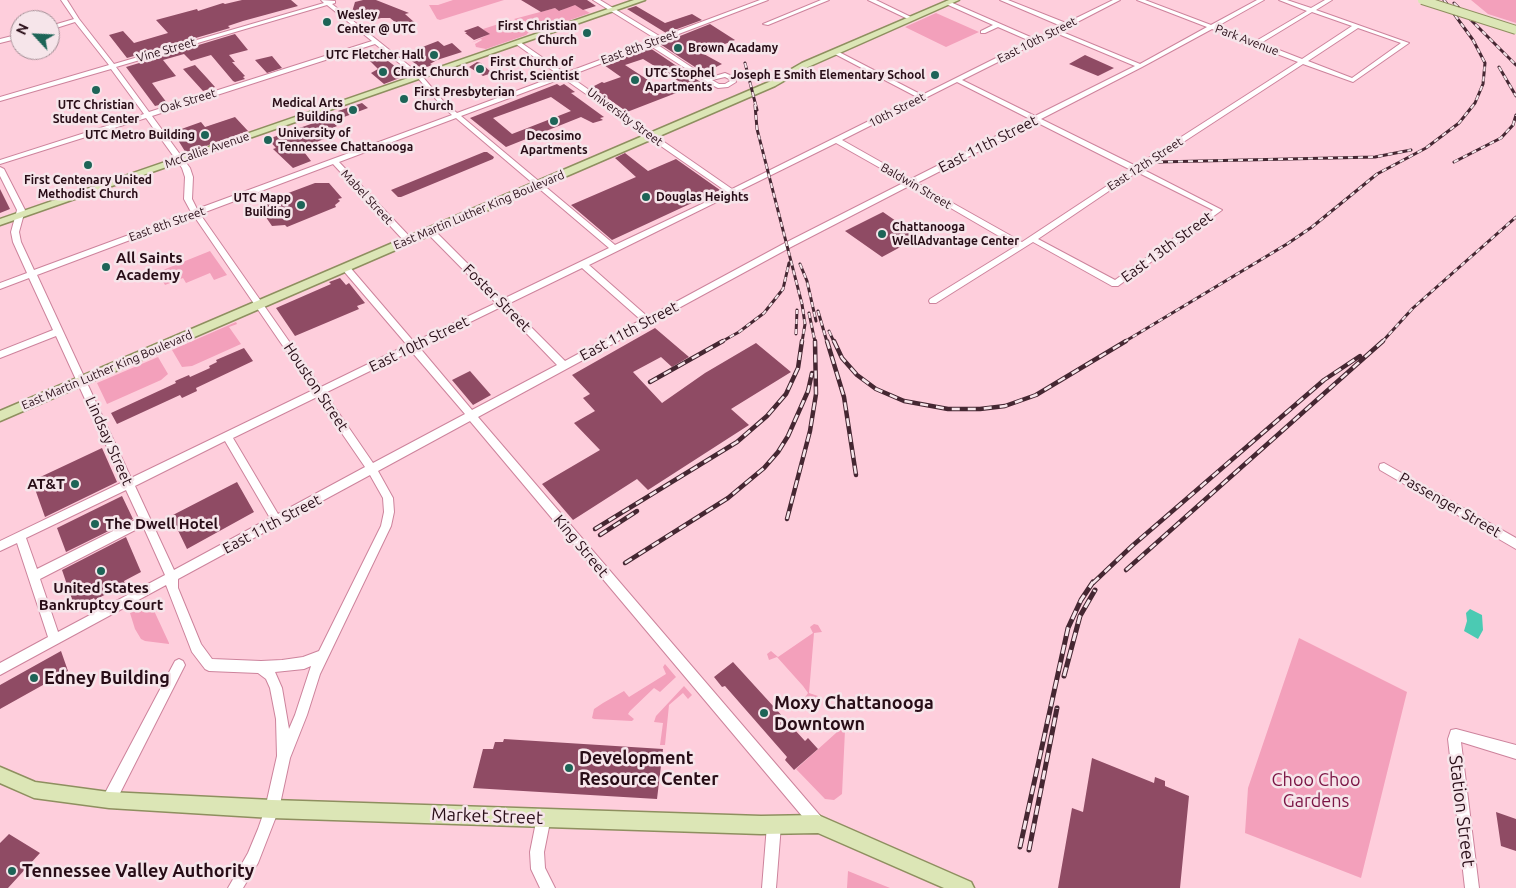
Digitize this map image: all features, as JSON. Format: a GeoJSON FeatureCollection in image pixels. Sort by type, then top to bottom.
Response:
{"type":"FeatureCollection","features":[{"type":"Feature","properties":{"kind":"main road","name":"McCallie Avenue"},"geometry":{"type":"LineString","coordinates":[[0,222],[641,0]]}},
{"type":"Feature","properties":{"kind":"main road"},"geometry":{"type":"LineString","coordinates":[[1422,0],[1516,30]]}},
{"type":"Feature","properties":{"kind":"main road","name":"East Martin Luther King Boulevard"},"geometry":{"type":"LineString","coordinates":[[0,416],[772,84],[804,65],[952,2]]}},
{"type":"Feature","properties":{"kind":"main road","name":"Market Street"},"geometry":{"type":"LineString","coordinates":[[0,775],[34,790],[109,800],[272,809],[774,825],[818,824],[965,888]]}},
{"type":"Feature","properties":{"kind":"street"},"geometry":{"type":"LineString","coordinates":[[596,0],[661,39]]}},
{"type":"Feature","properties":{"kind":"street","name":"East 8th Street"},"geometry":{"type":"LineString","coordinates":[[456,115],[765,0]]}},
{"type":"Feature","properties":{"kind":"street"},"geometry":{"type":"LineString","coordinates":[[766,24],[826,0]]}},
{"type":"Feature","properties":{"kind":"street"},"geometry":{"type":"LineString","coordinates":[[871,0],[912,19]]}},
{"type":"Feature","properties":{"kind":"street"},"geometry":{"type":"LineString","coordinates":[[1003,0],[1066,25]]}},
{"type":"Feature","properties":{"kind":"street","name":"East 10th Street"},"geometry":{"type":"LineString","coordinates":[[957,80],[1117,0]]}},
{"type":"Feature","properties":{"kind":"street","name":"Park Avenue"},"geometry":{"type":"LineString","coordinates":[[1140,0],[1353,80],[1406,43],[1358,26]]}},
{"type":"Feature","properties":{"kind":"street","name":"East 11th Street"},"geometry":{"type":"LineString","coordinates":[[0,669],[788,245],[1037,120],[1261,0]]}},
{"type":"Feature","properties":{"kind":"street"},"geometry":{"type":"LineString","coordinates":[[1282,0],[1358,26]]}},
{"type":"Feature","properties":{"kind":"street"},"geometry":{"type":"LineString","coordinates":[[1256,44],[1329,0]]}},
{"type":"Feature","properties":{"kind":"street"},"geometry":{"type":"LineString","coordinates":[[63,2],[82,33],[88,34]]}},
{"type":"Feature","properties":{"kind":"street","name":"Houston Street"},"geometry":{"type":"LineString","coordinates":[[63,2],[186,168],[189,177],[188,199],[197,214],[320,392],[372,470],[388,498],[389,512],[386,526],[314,673],[301,715],[283,758],[272,809],[253,858],[235,888]]}},
{"type":"Feature","properties":{"kind":"street"},"geometry":{"type":"LineString","coordinates":[[329,2],[420,77],[442,103],[615,249]]}},
{"type":"Feature","properties":{"kind":"street","name":"Vine Street"},"geometry":{"type":"LineString","coordinates":[[0,98],[329,2]]}},
{"type":"Feature","properties":{"kind":"street"},"geometry":{"type":"LineString","coordinates":[[952,2],[1035,41]]}},
{"type":"Feature","properties":{"kind":"street"},"geometry":{"type":"LineString","coordinates":[[60,25],[73,21]]}},
{"type":"Feature","properties":{"kind":"street"},"geometry":{"type":"LineString","coordinates":[[982,32],[998,25]]}},
{"type":"Feature","properties":{"kind":"street","name":"East 12th Street"},"geometry":{"type":"LineString","coordinates":[[933,301],[1033,239],[1137,169],[1358,26]]}},
{"type":"Feature","properties":{"kind":"street"},"geometry":{"type":"LineString","coordinates":[[1056,31],[1140,66]]}},
{"type":"Feature","properties":{"kind":"street","name":"Oak Street"},"geometry":{"type":"LineString","coordinates":[[0,162],[376,42]]}},
{"type":"Feature","properties":{"kind":"street","name":"University Street"},"geometry":{"type":"LineString","coordinates":[[518,42],[732,192]]}},
{"type":"Feature","properties":{"kind":"street"},"geometry":{"type":"LineString","coordinates":[[650,43],[708,80]]}},
{"type":"Feature","properties":{"kind":"street"},"geometry":{"type":"LineString","coordinates":[[835,52],[922,97]]}},
{"type":"Feature","properties":{"kind":"street"},"geometry":{"type":"LineString","coordinates":[[957,80],[1137,169]]}},
{"type":"Feature","properties":{"kind":"street","name":"10th Street"},"geometry":{"type":"LineString","coordinates":[[837,140],[957,80]]}},
{"type":"Feature","properties":{"kind":"street","name":"Mabel Street"},"geometry":{"type":"LineString","coordinates":[[408,240],[334,161],[456,115]]}},
{"type":"Feature","properties":{"kind":"street","name":"East 10th Street"},"geometry":{"type":"LineString","coordinates":[[0,546],[837,140]]}},
{"type":"Feature","properties":{"kind":"street","name":"Baldwin Street"},"geometry":{"type":"LineString","coordinates":[[837,140],[910,184],[1022,246]]}},
{"type":"Feature","properties":{"kind":"street","name":"East 8th Street"},"geometry":{"type":"LineString","coordinates":[[0,286],[197,214],[334,161]]}},
{"type":"Feature","properties":{"kind":"street","name":"Lindsay Street"},"geometry":{"type":"LineString","coordinates":[[0,169],[21,210],[17,223],[16,237],[172,578],[172,588],[196,648],[209,665],[261,667],[304,663],[322,655]]}},
{"type":"Feature","properties":{"kind":"street","name":"East 13th Street"},"geometry":{"type":"LineString","coordinates":[[1033,239],[1115,284],[1218,210],[1137,169]]}},
{"type":"Feature","properties":{"kind":"street","name":"Foster Street"},"geometry":{"type":"LineString","coordinates":[[430,231],[564,366]]}},
{"type":"Feature","properties":{"kind":"street"},"geometry":{"type":"LineString","coordinates":[[583,264],[647,321]]}},
{"type":"Feature","properties":{"kind":"street","name":"King Street"},"geometry":{"type":"LineString","coordinates":[[345,267],[818,824]]}},
{"type":"Feature","properties":{"kind":"street"},"geometry":{"type":"LineString","coordinates":[[0,355],[59,332]]}},
{"type":"Feature","properties":{"kind":"street"},"geometry":{"type":"LineString","coordinates":[[228,437],[277,521]]}},
{"type":"Feature","properties":{"kind":"street","name":"Passenger Street"},"geometry":{"type":"LineString","coordinates":[[1384,467],[1516,544]]}},
{"type":"Feature","properties":{"kind":"street"},"geometry":{"type":"LineString","coordinates":[[34,576],[145,520]]}},
{"type":"Feature","properties":{"kind":"street"},"geometry":{"type":"LineString","coordinates":[[20,536],[55,640]]}},
{"type":"Feature","properties":{"kind":"street"},"geometry":{"type":"LineString","coordinates":[[109,800],[179,665]]}},
{"type":"Feature","properties":{"kind":"street"},"geometry":{"type":"LineString","coordinates":[[261,667],[270,675],[276,688],[282,718],[283,758]]}},
{"type":"Feature","properties":{"kind":"street","name":"Station Street"},"geometry":{"type":"LineString","coordinates":[[1472,888],[1454,745],[1456,735],[1466,736],[1516,752]]}},
{"type":"Feature","properties":{"kind":"street"},"geometry":{"type":"LineString","coordinates":[[544,817],[537,852],[538,868],[548,888]]}},
{"type":"Feature","properties":{"kind":"street"},"geometry":{"type":"LineString","coordinates":[[769,888],[774,825]]}},
{"type":"Feature","properties":{"kind":"green space"},"geometry":{"type":"Polygon","coordinates":[[[453,0],[504,0],[440,20],[437,19],[429,5],[438,5],[453,0]]]}},
{"type":"Feature","properties":{"kind":"green space"},"geometry":{"type":"Polygon","coordinates":[[[1471,0],[1516,0],[1516,23],[1488,14],[1471,0]]]}},
{"type":"Feature","properties":{"kind":"green space"},"geometry":{"type":"Polygon","coordinates":[[[568,1],[590,13],[539,31],[532,31],[514,19],[555,8],[560,11],[566,8],[568,1]]]}},
{"type":"Feature","properties":{"kind":"green space"},"geometry":{"type":"Polygon","coordinates":[[[936,13],[979,32],[946,47],[905,27],[936,13]]]}},
{"type":"Feature","properties":{"kind":"green space"},"geometry":{"type":"Polygon","coordinates":[[[511,20],[529,32],[526,35],[486,49],[476,47],[475,44],[481,39],[471,43],[489,34],[483,29],[511,20]]]}},
{"type":"Feature","properties":{"kind":"green space"},"geometry":{"type":"Polygon","coordinates":[[[210,251],[227,275],[214,280],[210,273],[186,283],[183,278],[165,285],[158,272],[210,251]]]}},
{"type":"Feature","properties":{"kind":"green space"},"geometry":{"type":"Polygon","coordinates":[[[236,322],[237,324],[229,327],[241,344],[192,366],[182,367],[172,350],[236,322]]]}},
{"type":"Feature","properties":{"kind":"green space"},"geometry":{"type":"Polygon","coordinates":[[[158,357],[168,374],[161,380],[107,404],[97,383],[158,357]]]}},
{"type":"Feature","properties":{"kind":"green space"},"geometry":{"type":"Polygon","coordinates":[[[150,602],[169,644],[145,641],[141,639],[135,629],[130,613],[150,602]]]}},
{"type":"Feature","properties":{"kind":"green space"},"geometry":{"type":"Polygon","coordinates":[[[814,624],[818,625],[822,632],[814,633],[809,693],[818,696],[817,700],[810,702],[804,699],[808,693],[803,686],[777,657],[769,660],[767,654],[771,651],[778,657],[813,633],[810,627],[814,624]]]}},
{"type":"Feature","properties":{"kind":"green space","name":"Choo Choo Gardens"},"geometry":{"type":"Polygon","coordinates":[[[1299,638],[1407,692],[1361,878],[1245,833],[1248,788],[1299,638]]]}},
{"type":"Feature","properties":{"kind":"green space"},"geometry":{"type":"Polygon","coordinates":[[[665,664],[676,677],[660,692],[654,688],[630,711],[628,714],[634,719],[632,721],[592,718],[594,709],[603,703],[624,691],[629,697],[666,674],[663,667],[665,664]]]}},
{"type":"Feature","properties":{"kind":"green space"},"geometry":{"type":"Polygon","coordinates":[[[684,686],[692,695],[688,699],[683,693],[669,705],[665,745],[660,745],[663,723],[654,722],[656,716],[684,686]]]}},
{"type":"Feature","properties":{"kind":"green space"},"geometry":{"type":"Polygon","coordinates":[[[837,729],[845,730],[842,794],[834,800],[825,799],[796,769],[836,733],[837,729]]]}},
{"type":"Feature","properties":{"kind":"green space"},"geometry":{"type":"Polygon","coordinates":[[[848,871],[890,888],[847,888],[848,871]]]}},
{"type":"Feature","properties":{"kind":"shaded area"},"geometry":{"type":"Polygon","coordinates":[[[1470,609],[1482,615],[1483,630],[1478,639],[1464,631],[1467,621],[1466,613],[1470,609]]]}},
{"type":"Feature","properties":{"kind":"building"},"geometry":{"type":"Polygon","coordinates":[[[242,0],[291,0],[298,6],[243,21],[228,26],[230,28],[127,58],[109,35],[123,31],[134,43],[168,33],[156,20],[242,0]]]}},
{"type":"Feature","properties":{"kind":"building"},"geometry":{"type":"Polygon","coordinates":[[[376,0],[409,13],[405,14],[414,22],[400,26],[390,18],[370,21],[357,11],[352,12],[355,2],[376,0]]]}},
{"type":"Feature","properties":{"kind":"building"},"geometry":{"type":"Polygon","coordinates":[[[521,0],[587,0],[596,6],[583,10],[575,5],[559,11],[555,8],[541,12],[521,0]]]}},
{"type":"Feature","properties":{"kind":"building"},"geometry":{"type":"Polygon","coordinates":[[[636,6],[665,23],[692,14],[702,20],[666,33],[627,9],[636,6]]]}},
{"type":"Feature","properties":{"kind":"building","name":"Brown Acadamy"},"geometry":{"type":"Polygon","coordinates":[[[710,24],[735,40],[702,53],[722,64],[704,73],[660,44],[710,24]]]}},
{"type":"Feature","properties":{"kind":"building"},"geometry":{"type":"Polygon","coordinates":[[[478,26],[490,34],[474,40],[464,31],[478,26]]]}},
{"type":"Feature","properties":{"kind":"building"},"geometry":{"type":"Polygon","coordinates":[[[235,34],[248,50],[229,55],[235,62],[232,62],[245,76],[243,77],[245,79],[233,81],[211,55],[191,61],[184,54],[163,60],[176,76],[152,83],[167,103],[155,106],[126,67],[235,34]]]}},
{"type":"Feature","properties":{"kind":"building","name":"UTC Fletcher Hall"},"geometry":{"type":"Polygon","coordinates":[[[438,41],[444,46],[452,43],[462,52],[437,60],[430,64],[432,65],[422,69],[408,58],[417,55],[412,51],[438,41]]]}},
{"type":"Feature","properties":{"kind":"building","name":"UTC Stophel Apartments"},"geometry":{"type":"Polygon","coordinates":[[[650,48],[702,83],[627,112],[592,87],[621,77],[604,65],[650,48]],[[643,59],[625,65],[662,89],[680,82],[643,59]]]}},
{"type":"Feature","properties":{"kind":"building"},"geometry":{"type":"Polygon","coordinates":[[[1085,55],[1114,68],[1098,76],[1069,64],[1085,55]]]}},
{"type":"Feature","properties":{"kind":"building"},"geometry":{"type":"Polygon","coordinates":[[[272,56],[282,68],[267,73],[255,60],[272,56]]]}},
{"type":"Feature","properties":{"kind":"building","name":"Christ Church"},"geometry":{"type":"Polygon","coordinates":[[[383,57],[405,74],[405,76],[384,84],[371,73],[378,69],[370,61],[383,57]]]}},
{"type":"Feature","properties":{"kind":"building","name":"First Church of Christ, Scientist"},"geometry":{"type":"Polygon","coordinates":[[[477,62],[481,63],[492,73],[483,76],[469,67],[477,62]]]}},
{"type":"Feature","properties":{"kind":"building"},"geometry":{"type":"Polygon","coordinates":[[[195,65],[215,87],[203,91],[183,69],[195,65]]]}},
{"type":"Feature","properties":{"kind":"building","name":"Decosimo Apartments"},"geometry":{"type":"Polygon","coordinates":[[[557,84],[560,86],[564,84],[575,92],[571,93],[604,117],[600,118],[603,120],[593,123],[581,117],[506,147],[470,118],[557,84]],[[551,97],[493,118],[512,134],[571,111],[551,97]]]}},
{"type":"Feature","properties":{"kind":"building","name":"Medical Arts Building"},"geometry":{"type":"Polygon","coordinates":[[[362,103],[368,108],[344,117],[338,111],[362,103]]]}},
{"type":"Feature","properties":{"kind":"building","name":"UTC Metro Building"},"geometry":{"type":"Polygon","coordinates":[[[235,117],[248,131],[186,153],[173,132],[201,122],[205,127],[235,117]]]}},
{"type":"Feature","properties":{"kind":"building"},"geometry":{"type":"Polygon","coordinates":[[[328,118],[337,126],[319,134],[324,139],[301,148],[311,161],[293,168],[273,149],[276,148],[268,139],[328,118]]]}},
{"type":"Feature","properties":{"kind":"building"},"geometry":{"type":"Polygon","coordinates":[[[484,152],[494,157],[493,159],[401,197],[398,197],[391,190],[484,152]]]}},
{"type":"Feature","properties":{"kind":"building","name":"Douglas Heights"},"geometry":{"type":"Polygon","coordinates":[[[625,153],[648,171],[676,159],[720,190],[612,240],[571,205],[636,177],[615,158],[625,153]]]}},
{"type":"Feature","properties":{"kind":"building","name":"UTC Mapp Building"},"geometry":{"type":"Polygon","coordinates":[[[315,183],[329,183],[342,198],[338,199],[340,201],[335,205],[336,207],[287,227],[285,225],[272,226],[261,210],[266,206],[267,201],[315,183]]]}},
{"type":"Feature","properties":{"kind":"building"},"geometry":{"type":"Polygon","coordinates":[[[0,189],[10,209],[0,213],[0,189]]]}},
{"type":"Feature","properties":{"kind":"building","name":"Chattanooga WellAdvantage Center"},"geometry":{"type":"Polygon","coordinates":[[[883,212],[919,237],[882,257],[845,231],[883,212]]]}},
{"type":"Feature","properties":{"kind":"building"},"geometry":{"type":"Polygon","coordinates":[[[340,278],[346,285],[349,283],[365,303],[357,306],[359,309],[295,336],[276,308],[331,284],[329,282],[340,278]]]}},
{"type":"Feature","properties":{"kind":"building"},"geometry":{"type":"Polygon","coordinates":[[[655,328],[689,357],[672,367],[661,357],[633,372],[662,403],[705,373],[756,343],[791,372],[731,409],[749,425],[648,490],[637,479],[573,520],[542,484],[600,450],[574,423],[595,411],[583,398],[590,394],[572,375],[655,328]]]}},
{"type":"Feature","properties":{"kind":"building"},"geometry":{"type":"Polygon","coordinates":[[[244,348],[253,361],[196,388],[197,391],[182,398],[180,395],[117,424],[111,413],[176,383],[175,381],[210,368],[209,366],[217,362],[216,360],[244,348]]]}},
{"type":"Feature","properties":{"kind":"building"},"geometry":{"type":"Polygon","coordinates":[[[470,371],[491,395],[473,405],[452,380],[470,371]]]}},
{"type":"Feature","properties":{"kind":"building","name":"AT&T"},"geometry":{"type":"Polygon","coordinates":[[[102,448],[117,482],[45,517],[35,489],[39,487],[36,479],[102,448]]]}},
{"type":"Feature","properties":{"kind":"building"},"geometry":{"type":"Polygon","coordinates":[[[237,482],[254,512],[187,549],[171,516],[237,482]]]}},
{"type":"Feature","properties":{"kind":"building","name":"The Dwell Hotel"},"geometry":{"type":"Polygon","coordinates":[[[122,496],[133,519],[66,552],[57,528],[122,496]]]}},
{"type":"Feature","properties":{"kind":"building","name":"United States Bankruptcy Court"},"geometry":{"type":"Polygon","coordinates":[[[126,537],[141,572],[124,581],[125,584],[75,608],[62,570],[126,537]]]}},
{"type":"Feature","properties":{"kind":"building","name":"Edney Building"},"geometry":{"type":"Polygon","coordinates":[[[61,651],[68,671],[0,709],[0,685],[61,651]]]}},
{"type":"Feature","properties":{"kind":"building","name":"Moxy Chattanooga Downtown"},"geometry":{"type":"Polygon","coordinates":[[[733,662],[805,741],[808,738],[818,749],[794,770],[785,760],[787,757],[725,686],[722,687],[714,677],[733,662]]]}},
{"type":"Feature","properties":{"kind":"building","name":"Development Resource Center"},"geometry":{"type":"Polygon","coordinates":[[[504,739],[663,749],[657,799],[473,788],[483,749],[493,749],[495,742],[503,742],[504,739]]]}},
{"type":"Feature","properties":{"kind":"building"},"geometry":{"type":"Polygon","coordinates":[[[1092,758],[1154,783],[1155,777],[1165,781],[1165,786],[1189,796],[1180,888],[1058,888],[1072,808],[1083,812],[1092,758]]]}},
{"type":"Feature","properties":{"kind":"building"},"geometry":{"type":"Polygon","coordinates":[[[1496,812],[1516,819],[1516,851],[1501,846],[1496,812]]]}},
{"type":"Feature","properties":{"kind":"building","name":"Tennessee Valley Authority"},"geometry":{"type":"Polygon","coordinates":[[[9,834],[40,853],[8,888],[0,888],[0,843],[9,834]]]}},
{"type":"Feature","properties":{"kind":"railway"},"geometry":{"type":"LineString","coordinates":[[1124,342],[1287,244],[1312,227],[1377,174],[1426,148],[1459,123],[1475,103],[1483,84],[1485,63],[1473,40],[1444,0]]}},
{"type":"Feature","properties":{"kind":"railway"},"geometry":{"type":"LineString","coordinates":[[1454,3],[1516,65]]}},
{"type":"Feature","properties":{"kind":"railway"},"geometry":{"type":"LineString","coordinates":[[745,63],[757,110]]}},
{"type":"Feature","properties":{"kind":"railway"},"geometry":{"type":"LineString","coordinates":[[1499,67],[1516,96]]}},
{"type":"Feature","properties":{"kind":"railway"},"geometry":{"type":"LineString","coordinates":[[755,105],[757,129],[802,304],[805,324],[802,342]]}},
{"type":"Feature","properties":{"kind":"railway"},"geometry":{"type":"LineString","coordinates":[[1454,162],[1501,138],[1513,125],[1516,115]]}},
{"type":"Feature","properties":{"kind":"railway"},"geometry":{"type":"LineString","coordinates":[[1158,162],[1375,157],[1411,150]]}},
{"type":"Feature","properties":{"kind":"railway"},"geometry":{"type":"LineString","coordinates":[[1383,341],[1413,308],[1516,217]]}},
{"type":"Feature","properties":{"kind":"railway"},"geometry":{"type":"LineString","coordinates":[[721,342],[739,332],[764,313],[783,289],[789,263]]}},
{"type":"Feature","properties":{"kind":"railway"},"geometry":{"type":"LineString","coordinates":[[800,264],[807,281],[816,321]]}},
{"type":"Feature","properties":{"kind":"railway"},"geometry":{"type":"LineString","coordinates":[[796,334],[797,310]]}},
{"type":"Feature","properties":{"kind":"railway"},"geometry":{"type":"LineString","coordinates":[[818,311],[827,342]]}},
{"type":"Feature","properties":{"kind":"railway"},"geometry":{"type":"LineString","coordinates":[[809,313],[815,342]]}},
{"type":"Feature","properties":{"kind":"railway"},"geometry":{"type":"LineString","coordinates":[[829,331],[834,342]]}},
{"type":"Feature","properties":{"kind":"railway"},"geometry":{"type":"LineString","coordinates":[[650,382],[723,341]]}},
{"type":"Feature","properties":{"kind":"railway"},"geometry":{"type":"LineString","coordinates":[[595,529],[737,442],[767,416],[786,394],[798,368],[802,341]]}},
{"type":"Feature","properties":{"kind":"railway"},"geometry":{"type":"LineString","coordinates":[[787,519],[810,431],[816,394],[815,341]]}},
{"type":"Feature","properties":{"kind":"railway"},"geometry":{"type":"LineString","coordinates":[[827,341],[844,397],[856,475]]}},
{"type":"Feature","properties":{"kind":"railway"},"geometry":{"type":"LineString","coordinates":[[834,341],[842,358],[857,375],[876,389],[904,401],[948,409],[980,409],[1005,406],[1036,395],[1126,341]]}},
{"type":"Feature","properties":{"kind":"railway"},"geometry":{"type":"LineString","coordinates":[[1126,570],[1383,341]]}},
{"type":"Feature","properties":{"kind":"railway"},"geometry":{"type":"LineString","coordinates":[[1093,583],[1132,546],[1324,380],[1360,356]]}},
{"type":"Feature","properties":{"kind":"railway"},"geometry":{"type":"LineString","coordinates":[[625,563],[728,498],[764,468],[778,452],[788,436],[808,391],[812,373]]}},
{"type":"Feature","properties":{"kind":"railway"},"geometry":{"type":"LineString","coordinates":[[600,535],[637,511]]}},
{"type":"Feature","properties":{"kind":"railway"},"geometry":{"type":"LineString","coordinates":[[1020,847],[1068,628],[1081,600],[1093,582]]}},
{"type":"Feature","properties":{"kind":"railway"},"geometry":{"type":"LineString","coordinates":[[1064,676],[1080,616],[1095,590]]}},
{"type":"Feature","properties":{"kind":"railway"},"geometry":{"type":"LineString","coordinates":[[1029,850],[1057,708]]}},
{"type":"Feature","properties":{"kind":"place","name":"Wesley Center @ UTC"},"geometry":{"type":"Point","coordinates":[327,22]}},
{"type":"Feature","properties":{"kind":"place","name":"First Christian Church"},"geometry":{"type":"Point","coordinates":[587,33]}},
{"type":"Feature","properties":{"kind":"place","name":"Brown Acadamy"},"geometry":{"type":"Point","coordinates":[678,48]}},
{"type":"Feature","properties":{"kind":"place","name":"UTC Fletcher Hall"},"geometry":{"type":"Point","coordinates":[434,55]}},
{"type":"Feature","properties":{"kind":"place","name":"First Church of Christ, Scientist"},"geometry":{"type":"Point","coordinates":[480,69]}},
{"type":"Feature","properties":{"kind":"place","name":"Christ Church"},"geometry":{"type":"Point","coordinates":[383,72]}},
{"type":"Feature","properties":{"kind":"place","name":"Joseph E Smith Elementary School"},"geometry":{"type":"Point","coordinates":[935,75]}},
{"type":"Feature","properties":{"kind":"place","name":"UTC Stophel Apartments"},"geometry":{"type":"Point","coordinates":[635,80]}},
{"type":"Feature","properties":{"kind":"place","name":"UTC Christian Student Center"},"geometry":{"type":"Point","coordinates":[96,90]}},
{"type":"Feature","properties":{"kind":"place","name":"First Presbyterian Church"},"geometry":{"type":"Point","coordinates":[404,99]}},
{"type":"Feature","properties":{"kind":"place","name":"Medical Arts Building"},"geometry":{"type":"Point","coordinates":[353,110]}},
{"type":"Feature","properties":{"kind":"place","name":"Decosimo Apartments"},"geometry":{"type":"Point","coordinates":[554,121]}},
{"type":"Feature","properties":{"kind":"place","name":"UTC Metro Building"},"geometry":{"type":"Point","coordinates":[205,135]}},
{"type":"Feature","properties":{"kind":"place","name":"University of Tennessee Chattanooga"},"geometry":{"type":"Point","coordinates":[268,140]}},
{"type":"Feature","properties":{"kind":"place","name":"First Centenary United Methodist Church"},"geometry":{"type":"Point","coordinates":[88,165]}},
{"type":"Feature","properties":{"kind":"place","name":"Douglas Heights"},"geometry":{"type":"Point","coordinates":[646,197]}},
{"type":"Feature","properties":{"kind":"place","name":"UTC Mapp Building"},"geometry":{"type":"Point","coordinates":[301,205]}},
{"type":"Feature","properties":{"kind":"place","name":"Chattanooga WellAdvantage Center"},"geometry":{"type":"Point","coordinates":[882,234]}},
{"type":"Feature","properties":{"kind":"place","name":"All Saints Academy"},"geometry":{"type":"Point","coordinates":[106,267]}},
{"type":"Feature","properties":{"kind":"place","name":"AT&T"},"geometry":{"type":"Point","coordinates":[75,484]}},
{"type":"Feature","properties":{"kind":"place","name":"The Dwell Hotel"},"geometry":{"type":"Point","coordinates":[95,524]}},
{"type":"Feature","properties":{"kind":"place","name":"United States Bankruptcy Court"},"geometry":{"type":"Point","coordinates":[101,571]}},
{"type":"Feature","properties":{"kind":"place","name":"Edney Building"},"geometry":{"type":"Point","coordinates":[34,678]}},
{"type":"Feature","properties":{"kind":"place","name":"Moxy Chattanooga Downtown"},"geometry":{"type":"Point","coordinates":[764,713]}},
{"type":"Feature","properties":{"kind":"place","name":"Development Resource Center"},"geometry":{"type":"Point","coordinates":[569,768]}},
{"type":"Feature","properties":{"kind":"place","name":"Tennessee Valley Authority"},"geometry":{"type":"Point","coordinates":[12,871]}}]}
